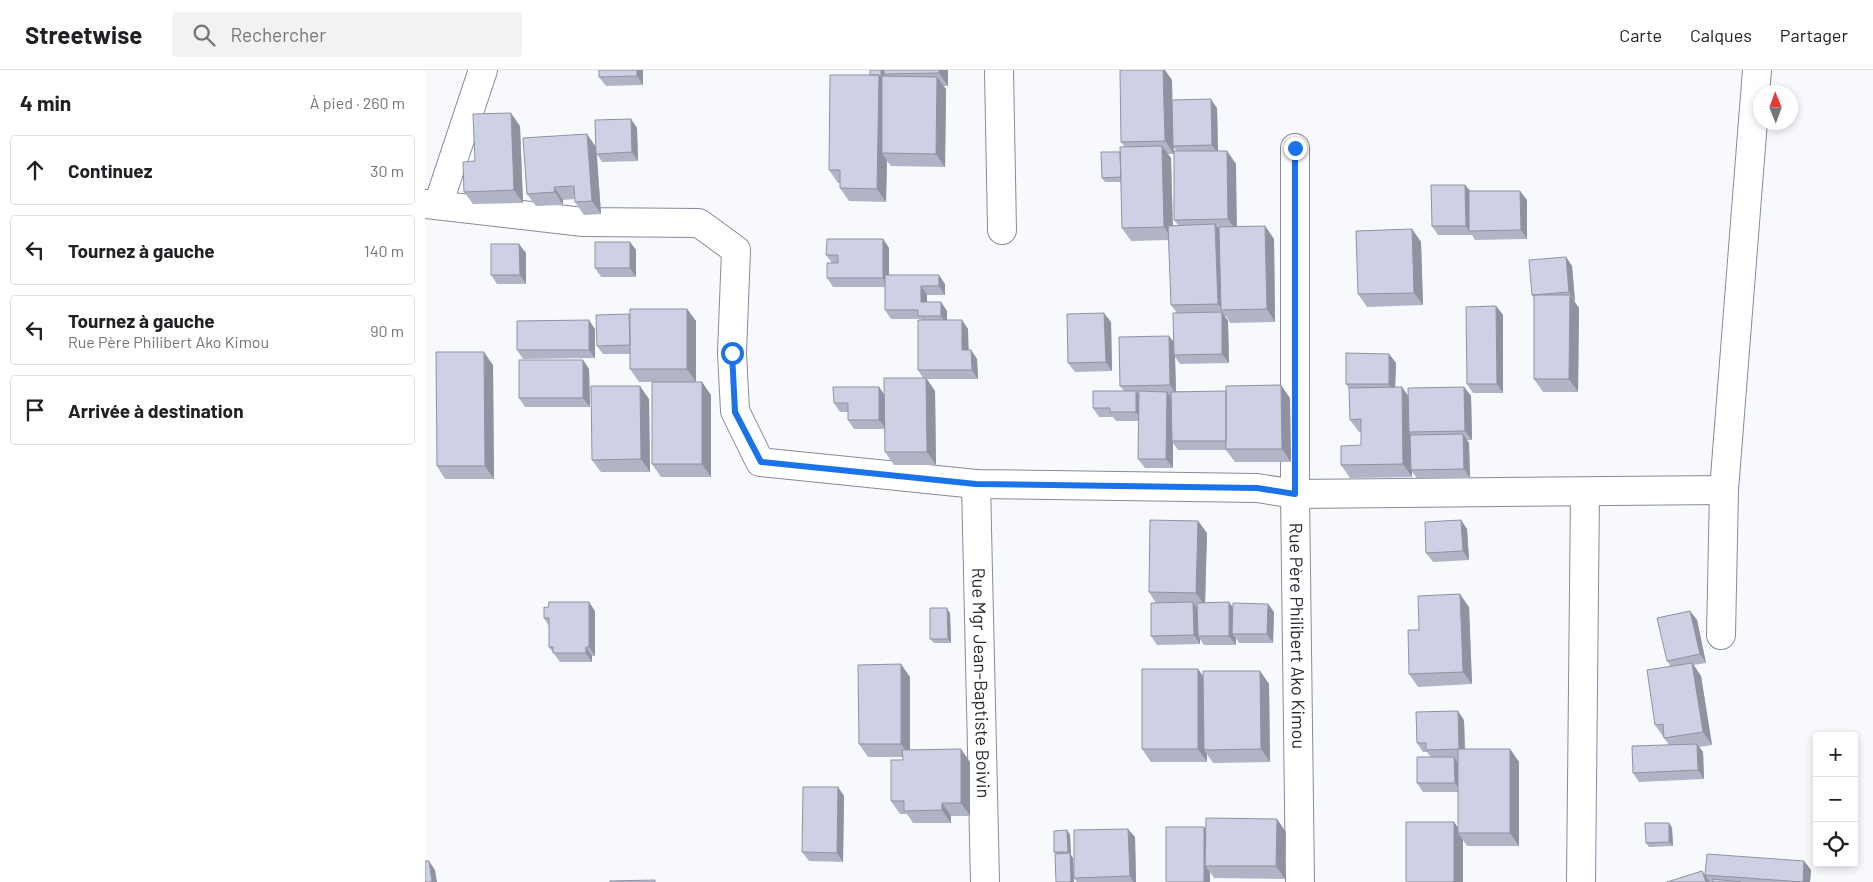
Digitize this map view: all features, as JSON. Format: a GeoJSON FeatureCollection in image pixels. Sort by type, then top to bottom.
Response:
{"type":"FeatureCollection","features":[{"type":"Feature","properties":{"kind":"street"},"geometry":{"type":"LineString","coordinates":[[483,70],[431,204],[583,222],[699,223],[736,250],[732,353],[735,412],[761,462],[976,484],[1257,488],[1295,494],[1724,490]]}},
{"type":"Feature","properties":{"kind":"street"},"geometry":{"type":"LineString","coordinates":[[999,70],[1002,230]]}},
{"type":"Feature","properties":{"kind":"street"},"geometry":{"type":"LineString","coordinates":[[1721,635],[1724,490],[1757,70]]}},
{"type":"Feature","properties":{"kind":"street","name":"Rue Père Philibert Ako Kimou"},"geometry":{"type":"LineString","coordinates":[[1295,148],[1295,494],[1300,882]]}},
{"type":"Feature","properties":{"kind":"street","name":"Rue Mgr Jean-Baptiste Boivin"},"geometry":{"type":"LineString","coordinates":[[976,484],[985,882]]}},
{"type":"Feature","properties":{"kind":"street"},"geometry":{"type":"LineString","coordinates":[[1581,882],[1585,492]]}},
{"type":"Feature","properties":{"kind":"building"},"geometry":{"type":"Polygon","coordinates":[[[599,70],[637,70],[637,76],[599,77],[599,70]]]}},
{"type":"Feature","properties":{"kind":"building"},"geometry":{"type":"Polygon","coordinates":[[[870,70],[881,70],[881,76],[870,75],[870,70]]]}},
{"type":"Feature","properties":{"kind":"building"},"geometry":{"type":"Polygon","coordinates":[[[884,70],[939,70],[939,73],[884,74],[884,70]]]}},
{"type":"Feature","properties":{"kind":"building"},"geometry":{"type":"Polygon","coordinates":[[[1120,70],[1163,70],[1165,141],[1121,142],[1120,70]]]}},
{"type":"Feature","properties":{"kind":"building"},"geometry":{"type":"Polygon","coordinates":[[[830,75],[879,75],[877,189],[840,188],[840,170],[829,170],[830,75]]]}},
{"type":"Feature","properties":{"kind":"building"},"geometry":{"type":"Polygon","coordinates":[[[882,76],[937,77],[936,154],[882,153],[882,76]]]}},
{"type":"Feature","properties":{"kind":"building"},"geometry":{"type":"Polygon","coordinates":[[[1211,99],[1212,145],[1173,146],[1172,100],[1211,99]]]}},
{"type":"Feature","properties":{"kind":"building"},"geometry":{"type":"Polygon","coordinates":[[[511,113],[514,190],[464,192],[463,162],[475,161],[473,114],[511,113]]]}},
{"type":"Feature","properties":{"kind":"building"},"geometry":{"type":"Polygon","coordinates":[[[631,119],[632,152],[596,154],[595,120],[631,119]]]}},
{"type":"Feature","properties":{"kind":"building"},"geometry":{"type":"Polygon","coordinates":[[[587,134],[592,201],[575,202],[574,186],[554,187],[555,192],[527,194],[523,138],[587,134]]]}},
{"type":"Feature","properties":{"kind":"building"},"geometry":{"type":"Polygon","coordinates":[[[1162,146],[1164,227],[1122,228],[1120,147],[1162,146]]]}},
{"type":"Feature","properties":{"kind":"building"},"geometry":{"type":"Polygon","coordinates":[[[1174,151],[1227,151],[1228,219],[1174,220],[1174,151]]]}},
{"type":"Feature","properties":{"kind":"building"},"geometry":{"type":"Polygon","coordinates":[[[1101,152],[1120,152],[1121,177],[1102,178],[1101,152]]]}},
{"type":"Feature","properties":{"kind":"building"},"geometry":{"type":"Polygon","coordinates":[[[1431,185],[1465,185],[1466,226],[1432,226],[1431,185]]]}},
{"type":"Feature","properties":{"kind":"building"},"geometry":{"type":"Polygon","coordinates":[[[1469,191],[1520,191],[1521,230],[1469,231],[1469,191]]]}},
{"type":"Feature","properties":{"kind":"building"},"geometry":{"type":"Polygon","coordinates":[[[1215,224],[1218,304],[1171,305],[1168,226],[1215,224]]]}},
{"type":"Feature","properties":{"kind":"building"},"geometry":{"type":"Polygon","coordinates":[[[1265,226],[1267,309],[1221,310],[1219,227],[1265,226]]]}},
{"type":"Feature","properties":{"kind":"building"},"geometry":{"type":"Polygon","coordinates":[[[1412,229],[1414,293],[1358,294],[1356,231],[1412,229]]]}},
{"type":"Feature","properties":{"kind":"building"},"geometry":{"type":"Polygon","coordinates":[[[827,239],[883,239],[883,278],[827,278],[827,263],[838,263],[838,255],[826,255],[827,239]]]}},
{"type":"Feature","properties":{"kind":"building"},"geometry":{"type":"Polygon","coordinates":[[[595,242],[630,242],[630,268],[595,268],[595,242]]]}},
{"type":"Feature","properties":{"kind":"building"},"geometry":{"type":"Polygon","coordinates":[[[491,244],[519,244],[520,275],[491,275],[491,244]]]}},
{"type":"Feature","properties":{"kind":"building"},"geometry":{"type":"Polygon","coordinates":[[[1566,257],[1569,292],[1532,295],[1529,260],[1566,257]]]}},
{"type":"Feature","properties":{"kind":"building"},"geometry":{"type":"Polygon","coordinates":[[[885,275],[939,275],[939,286],[921,286],[921,302],[941,302],[941,316],[918,316],[918,310],[885,310],[885,275]]]}},
{"type":"Feature","properties":{"kind":"building"},"geometry":{"type":"Polygon","coordinates":[[[1534,295],[1570,295],[1569,379],[1534,379],[1534,295]]]}},
{"type":"Feature","properties":{"kind":"building"},"geometry":{"type":"Polygon","coordinates":[[[1496,306],[1497,384],[1467,384],[1466,307],[1496,306]]]}},
{"type":"Feature","properties":{"kind":"building"},"geometry":{"type":"Polygon","coordinates":[[[630,309],[687,309],[687,369],[630,369],[630,309]]]}},
{"type":"Feature","properties":{"kind":"building"},"geometry":{"type":"Polygon","coordinates":[[[1222,312],[1222,354],[1174,355],[1173,313],[1222,312]]]}},
{"type":"Feature","properties":{"kind":"building"},"geometry":{"type":"Polygon","coordinates":[[[1104,313],[1106,362],[1068,363],[1067,314],[1104,313]]]}},
{"type":"Feature","properties":{"kind":"building"},"geometry":{"type":"Polygon","coordinates":[[[629,314],[630,345],[597,346],[596,315],[629,314]]]}},
{"type":"Feature","properties":{"kind":"building"},"geometry":{"type":"Polygon","coordinates":[[[589,320],[589,350],[517,350],[517,321],[589,320]]]}},
{"type":"Feature","properties":{"kind":"building"},"geometry":{"type":"Polygon","coordinates":[[[918,320],[962,320],[962,350],[971,350],[972,370],[918,370],[918,320]]]}},
{"type":"Feature","properties":{"kind":"building"},"geometry":{"type":"Polygon","coordinates":[[[1169,336],[1170,385],[1120,386],[1119,337],[1169,336]]]}},
{"type":"Feature","properties":{"kind":"building"},"geometry":{"type":"Polygon","coordinates":[[[436,352],[484,352],[485,466],[437,466],[436,352]]]}},
{"type":"Feature","properties":{"kind":"building"},"geometry":{"type":"Polygon","coordinates":[[[1346,353],[1389,354],[1389,384],[1346,384],[1346,353]]]}},
{"type":"Feature","properties":{"kind":"building"},"geometry":{"type":"Polygon","coordinates":[[[519,360],[583,360],[583,398],[519,398],[519,360]]]}},
{"type":"Feature","properties":{"kind":"building"},"geometry":{"type":"Polygon","coordinates":[[[884,378],[926,378],[927,452],[885,452],[884,378]]]}},
{"type":"Feature","properties":{"kind":"building"},"geometry":{"type":"Polygon","coordinates":[[[652,382],[702,382],[702,464],[652,464],[652,382]]]}},
{"type":"Feature","properties":{"kind":"building"},"geometry":{"type":"Polygon","coordinates":[[[1281,385],[1282,449],[1226,449],[1226,386],[1281,385]]]}},
{"type":"Feature","properties":{"kind":"building"},"geometry":{"type":"Polygon","coordinates":[[[591,386],[640,386],[641,459],[592,460],[591,386]]]}},
{"type":"Feature","properties":{"kind":"building"},"geometry":{"type":"Polygon","coordinates":[[[833,387],[879,387],[879,420],[848,420],[848,403],[834,403],[833,387]]]}},
{"type":"Feature","properties":{"kind":"building"},"geometry":{"type":"Polygon","coordinates":[[[1402,387],[1403,464],[1341,465],[1341,446],[1361,445],[1361,419],[1350,420],[1349,388],[1402,387]]]}},
{"type":"Feature","properties":{"kind":"building"},"geometry":{"type":"Polygon","coordinates":[[[1464,387],[1465,431],[1409,432],[1408,388],[1464,387]]]}},
{"type":"Feature","properties":{"kind":"building"},"geometry":{"type":"Polygon","coordinates":[[[1093,391],[1136,391],[1136,412],[1110,412],[1110,408],[1093,408],[1093,391]]]}},
{"type":"Feature","properties":{"kind":"building"},"geometry":{"type":"Polygon","coordinates":[[[1139,391],[1167,392],[1166,459],[1138,459],[1139,391]]]}},
{"type":"Feature","properties":{"kind":"building"},"geometry":{"type":"Polygon","coordinates":[[[1226,391],[1226,441],[1172,441],[1171,392],[1226,391]]]}},
{"type":"Feature","properties":{"kind":"building"},"geometry":{"type":"Polygon","coordinates":[[[1463,434],[1464,469],[1411,470],[1410,435],[1463,434]]]}},
{"type":"Feature","properties":{"kind":"building"},"geometry":{"type":"Polygon","coordinates":[[[1150,520],[1198,521],[1196,593],[1149,592],[1150,520]]]}},
{"type":"Feature","properties":{"kind":"building"},"geometry":{"type":"Polygon","coordinates":[[[1461,520],[1463,551],[1426,553],[1425,522],[1461,520]]]}},
{"type":"Feature","properties":{"kind":"building"},"geometry":{"type":"Polygon","coordinates":[[[1460,594],[1463,672],[1409,674],[1408,630],[1419,630],[1418,596],[1460,594]]]}},
{"type":"Feature","properties":{"kind":"building"},"geometry":{"type":"Polygon","coordinates":[[[549,602],[589,602],[589,647],[586,647],[586,653],[553,653],[553,647],[549,647],[549,618],[544,618],[544,607],[548,608],[549,602]]]}},
{"type":"Feature","properties":{"kind":"building"},"geometry":{"type":"Polygon","coordinates":[[[1193,602],[1194,635],[1151,636],[1151,603],[1193,602]]]}},
{"type":"Feature","properties":{"kind":"building"},"geometry":{"type":"Polygon","coordinates":[[[1229,602],[1229,636],[1198,636],[1197,603],[1229,602]]]}},
{"type":"Feature","properties":{"kind":"building"},"geometry":{"type":"Polygon","coordinates":[[[1233,603],[1268,604],[1267,634],[1232,634],[1233,603]]]}},
{"type":"Feature","properties":{"kind":"building"},"geometry":{"type":"Polygon","coordinates":[[[930,608],[947,608],[948,639],[930,639],[930,608]]]}},
{"type":"Feature","properties":{"kind":"building"},"geometry":{"type":"Polygon","coordinates":[[[1690,611],[1700,654],[1667,661],[1657,618],[1690,611]]]}},
{"type":"Feature","properties":{"kind":"building"},"geometry":{"type":"Polygon","coordinates":[[[1692,663],[1703,732],[1664,738],[1663,724],[1655,725],[1647,670],[1692,663]]]}},
{"type":"Feature","properties":{"kind":"building"},"geometry":{"type":"Polygon","coordinates":[[[901,664],[901,744],[859,744],[858,665],[901,664]]]}},
{"type":"Feature","properties":{"kind":"building"},"geometry":{"type":"Polygon","coordinates":[[[1142,669],[1198,669],[1198,749],[1142,749],[1142,669]]]}},
{"type":"Feature","properties":{"kind":"building"},"geometry":{"type":"Polygon","coordinates":[[[1203,671],[1260,671],[1261,749],[1204,750],[1203,671]]]}},
{"type":"Feature","properties":{"kind":"building"},"geometry":{"type":"Polygon","coordinates":[[[1458,711],[1459,749],[1426,750],[1426,743],[1417,743],[1416,712],[1458,711]]]}},
{"type":"Feature","properties":{"kind":"building"},"geometry":{"type":"Polygon","coordinates":[[[1697,744],[1698,770],[1633,773],[1632,746],[1697,744]]]}},
{"type":"Feature","properties":{"kind":"building"},"geometry":{"type":"Polygon","coordinates":[[[961,749],[961,803],[942,803],[942,810],[904,811],[904,801],[891,801],[891,760],[903,760],[902,750],[961,749]]]}},
{"type":"Feature","properties":{"kind":"building"},"geometry":{"type":"Polygon","coordinates":[[[1458,749],[1510,749],[1510,833],[1458,833],[1458,749]]]}},
{"type":"Feature","properties":{"kind":"building"},"geometry":{"type":"Polygon","coordinates":[[[1417,757],[1454,757],[1455,783],[1417,783],[1417,757]]]}},
{"type":"Feature","properties":{"kind":"building"},"geometry":{"type":"Polygon","coordinates":[[[803,787],[838,787],[837,853],[802,852],[803,787]]]}},
{"type":"Feature","properties":{"kind":"building"},"geometry":{"type":"Polygon","coordinates":[[[1206,818],[1277,819],[1276,866],[1205,866],[1206,818]]]}},
{"type":"Feature","properties":{"kind":"building"},"geometry":{"type":"Polygon","coordinates":[[[1406,822],[1454,822],[1454,882],[1406,882],[1406,822]]]}},
{"type":"Feature","properties":{"kind":"building"},"geometry":{"type":"Polygon","coordinates":[[[1645,823],[1669,823],[1669,842],[1646,843],[1645,823]]]}},
{"type":"Feature","properties":{"kind":"building"},"geometry":{"type":"Polygon","coordinates":[[[1166,827],[1204,827],[1204,882],[1166,882],[1166,827]]]}},
{"type":"Feature","properties":{"kind":"building"},"geometry":{"type":"Polygon","coordinates":[[[1128,829],[1130,876],[1074,878],[1074,830],[1128,829]]]}},
{"type":"Feature","properties":{"kind":"building"},"geometry":{"type":"Polygon","coordinates":[[[1067,830],[1068,852],[1054,852],[1054,831],[1067,830]]]}},
{"type":"Feature","properties":{"kind":"building"},"geometry":{"type":"Polygon","coordinates":[[[1070,853],[1071,882],[1056,882],[1055,854],[1070,853]]]}},
{"type":"Feature","properties":{"kind":"building"},"geometry":{"type":"Polygon","coordinates":[[[1707,854],[1804,861],[1803,882],[1705,875],[1707,854]]]}},
{"type":"Feature","properties":{"kind":"building"},"geometry":{"type":"Polygon","coordinates":[[[425,861],[429,861],[432,882],[425,882],[425,861]]]}},
{"type":"Feature","properties":{"kind":"building"},"geometry":{"type":"Polygon","coordinates":[[[1702,871],[1706,882],[1667,882],[1702,871]]]}},
{"type":"Feature","properties":{"kind":"building"},"geometry":{"type":"Polygon","coordinates":[[[1712,879],[1741,882],[1713,882],[1712,879]]]}},
{"type":"Feature","properties":{"kind":"building"},"geometry":{"type":"Polygon","coordinates":[[[655,880],[655,882],[610,882],[610,881],[655,880]]]}},
{"type":"Feature","properties":{"kind":"route"},"geometry":{"type":"LineString","coordinates":[[732,353],[735,412],[761,462],[976,484],[1257,488],[1295,494],[1295,148]]}}]}
